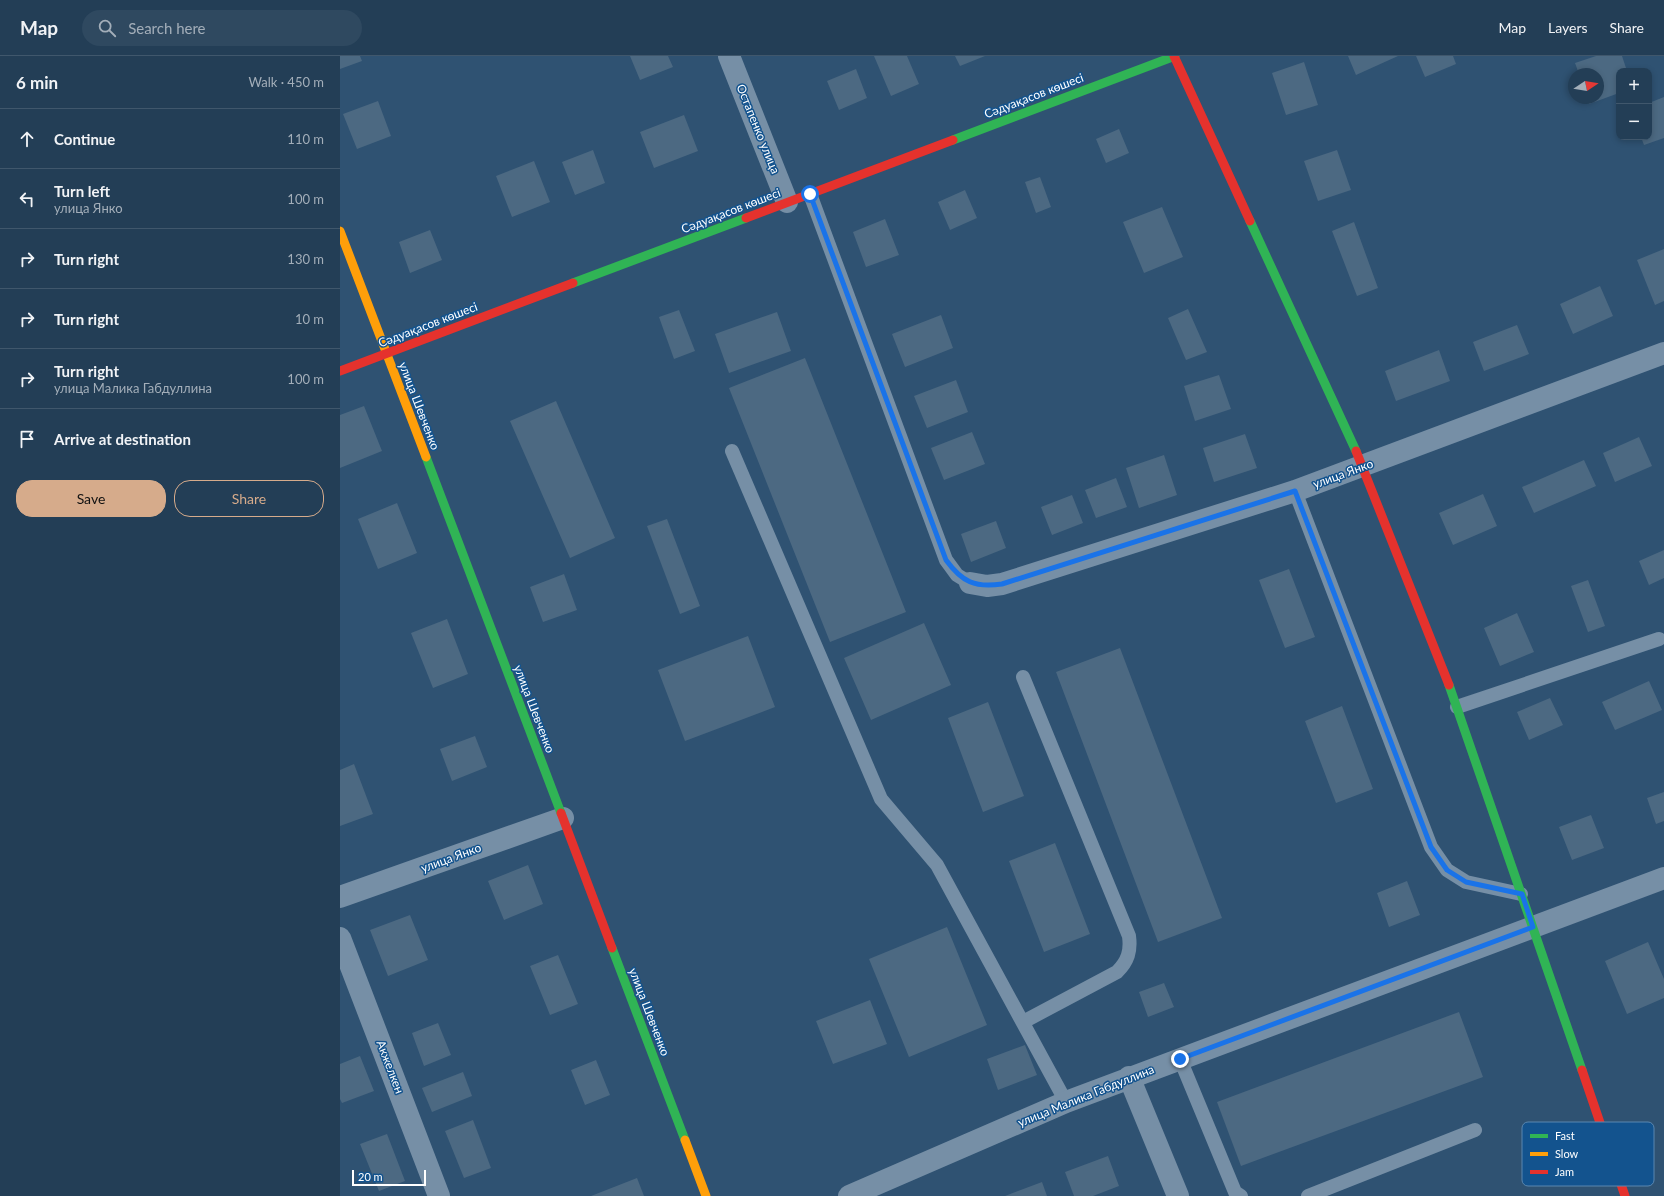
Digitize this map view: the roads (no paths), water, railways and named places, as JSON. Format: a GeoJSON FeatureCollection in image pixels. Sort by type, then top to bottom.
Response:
{"type":"FeatureCollection","features":[{"type":"Feature","properties":{"kind":"street","name":"Остапенко улица"},"geometry":{"type":"LineString","coordinates":[[729,56],[787,202]]}},
{"type":"Feature","properties":{"kind":"street","name":"Сәдуақасов көшесі"},"geometry":{"type":"LineString","coordinates":[[340,371],[1174,56]]}},
{"type":"Feature","properties":{"kind":"street"},"geometry":{"type":"LineString","coordinates":[[1174,56],[1363,466],[1457,707],[1600,1122]]}},
{"type":"Feature","properties":{"kind":"street","name":"улица Шевченко"},"geometry":{"type":"LineString","coordinates":[[340,231],[706,1196]]}},
{"type":"Feature","properties":{"kind":"street","name":"улица Янко"},"geometry":{"type":"LineString","coordinates":[[970,583],[987,586],[1002,584],[1295,491],[1664,353]]}},
{"type":"Feature","properties":{"kind":"street","name":"улица Янко"},"geometry":{"type":"LineString","coordinates":[[340,897],[563,818]]}},
{"type":"Feature","properties":{"kind":"street","name":"улица Малика Габдуллина"},"geometry":{"type":"LineString","coordinates":[[848,1196],[1066,1102],[1129,1077],[1664,878]]}},
{"type":"Feature","properties":{"kind":"street","name":"Акжелкен"},"geometry":{"type":"LineString","coordinates":[[340,938],[439,1196]]}},
{"type":"Feature","properties":{"kind":"street"},"geometry":{"type":"LineString","coordinates":[[1129,1077],[1178,1196]]}},
{"type":"Feature","properties":{"kind":"street"},"geometry":{"type":"LineString","coordinates":[[1622,1186],[1625,1196]]}},
{"type":"Feature","properties":{"kind":"lane"},"geometry":{"type":"LineString","coordinates":[[810,194],[946,560],[957,575],[970,583]]}},
{"type":"Feature","properties":{"kind":"lane"},"geometry":{"type":"LineString","coordinates":[[732,451],[882,799],[937,865],[1066,1102]]}},
{"type":"Feature","properties":{"kind":"lane"},"geometry":{"type":"LineString","coordinates":[[1295,491],[1431,847],[1447,870],[1466,882],[1522,894]]}},
{"type":"Feature","properties":{"kind":"lane"},"geometry":{"type":"LineString","coordinates":[[1457,707],[1659,639]]}},
{"type":"Feature","properties":{"kind":"lane"},"geometry":{"type":"LineString","coordinates":[[1023,677],[1129,936],[1131,946],[1124,965],[1117,972],[1023,1022]]}},
{"type":"Feature","properties":{"kind":"lane"},"geometry":{"type":"LineString","coordinates":[[1180,1059],[1235,1192],[1241,1196]]}},
{"type":"Feature","properties":{"kind":"lane"},"geometry":{"type":"LineString","coordinates":[[1308,1196],[1475,1130]]}}]}
